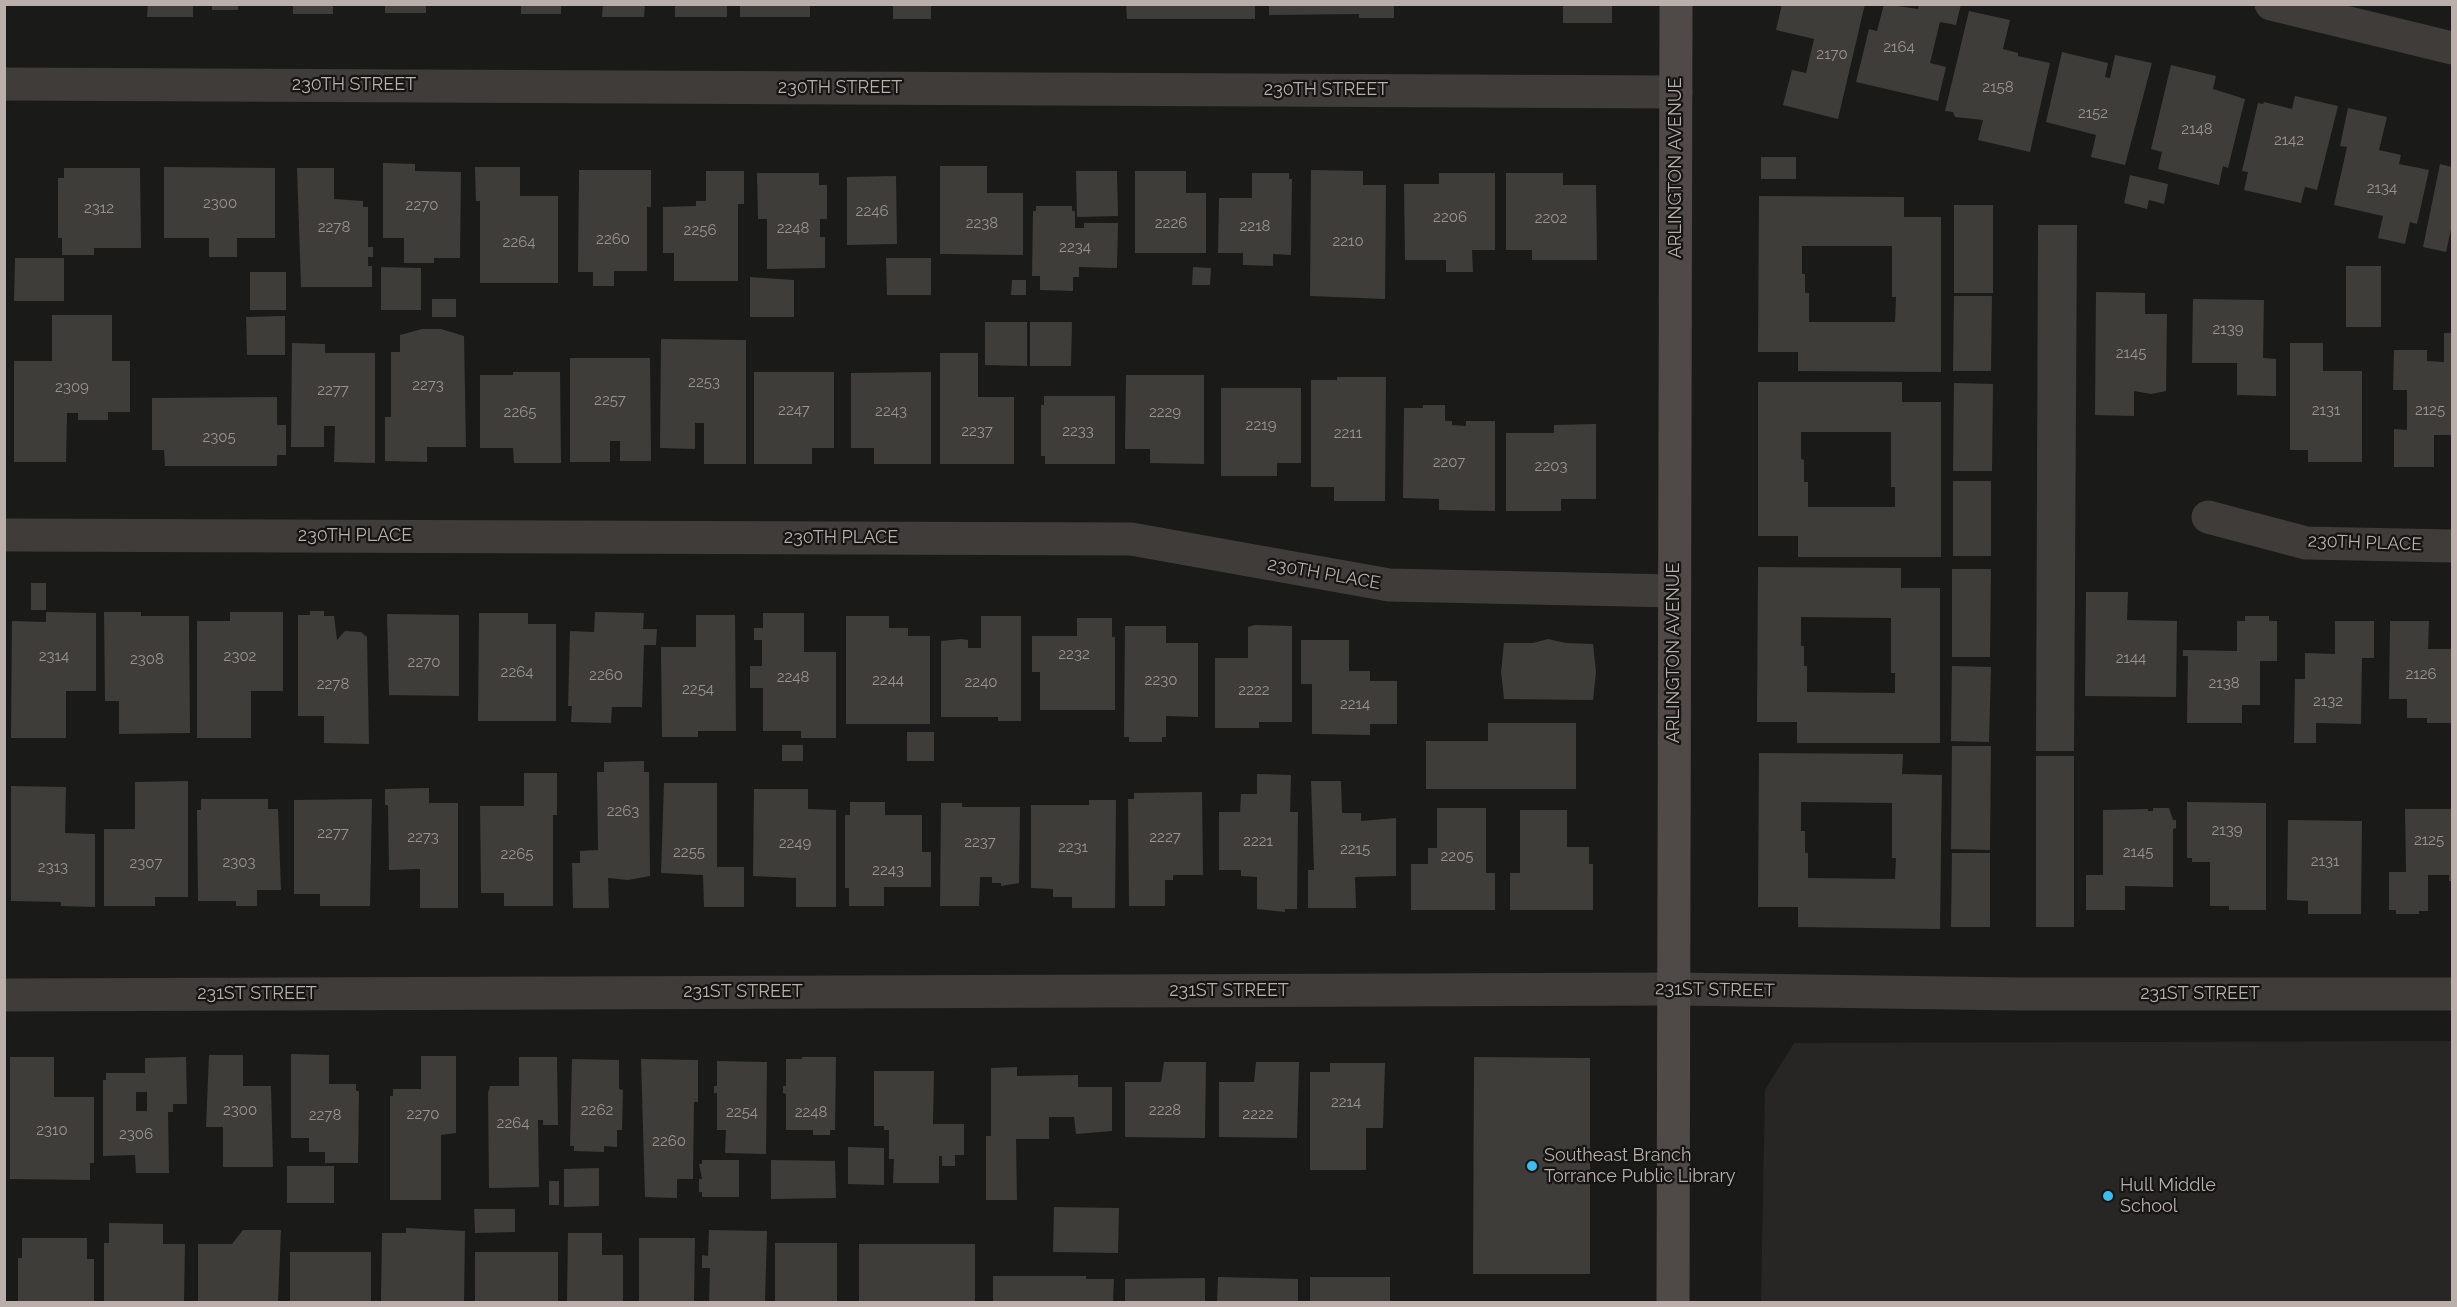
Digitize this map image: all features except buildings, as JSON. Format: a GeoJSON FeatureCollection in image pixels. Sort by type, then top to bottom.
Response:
{"type":"FeatureCollection","features":[{"type":"Feature","properties":{"kind":"main road","name":"ARLINGTON AVENUE"},"geometry":{"type":"LineString","coordinates":[[1673,1302],[1676,4]]}},
{"type":"Feature","properties":{"kind":"street"},"geometry":{"type":"LineString","coordinates":[[2271,4],[2452,48]]}},
{"type":"Feature","properties":{"kind":"street","name":"230TH STREET"},"geometry":{"type":"LineString","coordinates":[[4,84],[1676,92]]}},
{"type":"Feature","properties":{"kind":"street","name":"230TH PLACE"},"geometry":{"type":"LineString","coordinates":[[2208,516],[2306,543],[2452,546]]}},
{"type":"Feature","properties":{"kind":"street","name":"230TH PLACE"},"geometry":{"type":"LineString","coordinates":[[4,535],[1131,539],[1389,585],[1674,591]]}},
{"type":"Feature","properties":{"kind":"street","name":"231ST STREET"},"geometry":{"type":"LineString","coordinates":[[4,995],[1674,989],[2019,994],[2452,994]]}},
{"type":"Feature","properties":{"kind":"shaded area","name":"Hull Middle School"},"geometry":{"type":"Polygon","coordinates":[[[2452,1041],[2452,1302],[1761,1302],[1765,1090],[1794,1043],[2452,1041]]]}},
{"type":"Feature","properties":{"kind":"place","name":"Southeast Branch Torrance Public Library"},"geometry":{"type":"Point","coordinates":[1532,1166]}},
{"type":"Feature","properties":{"kind":"place","name":"Hull Middle School"},"geometry":{"type":"Point","coordinates":[2108,1196]}}]}
